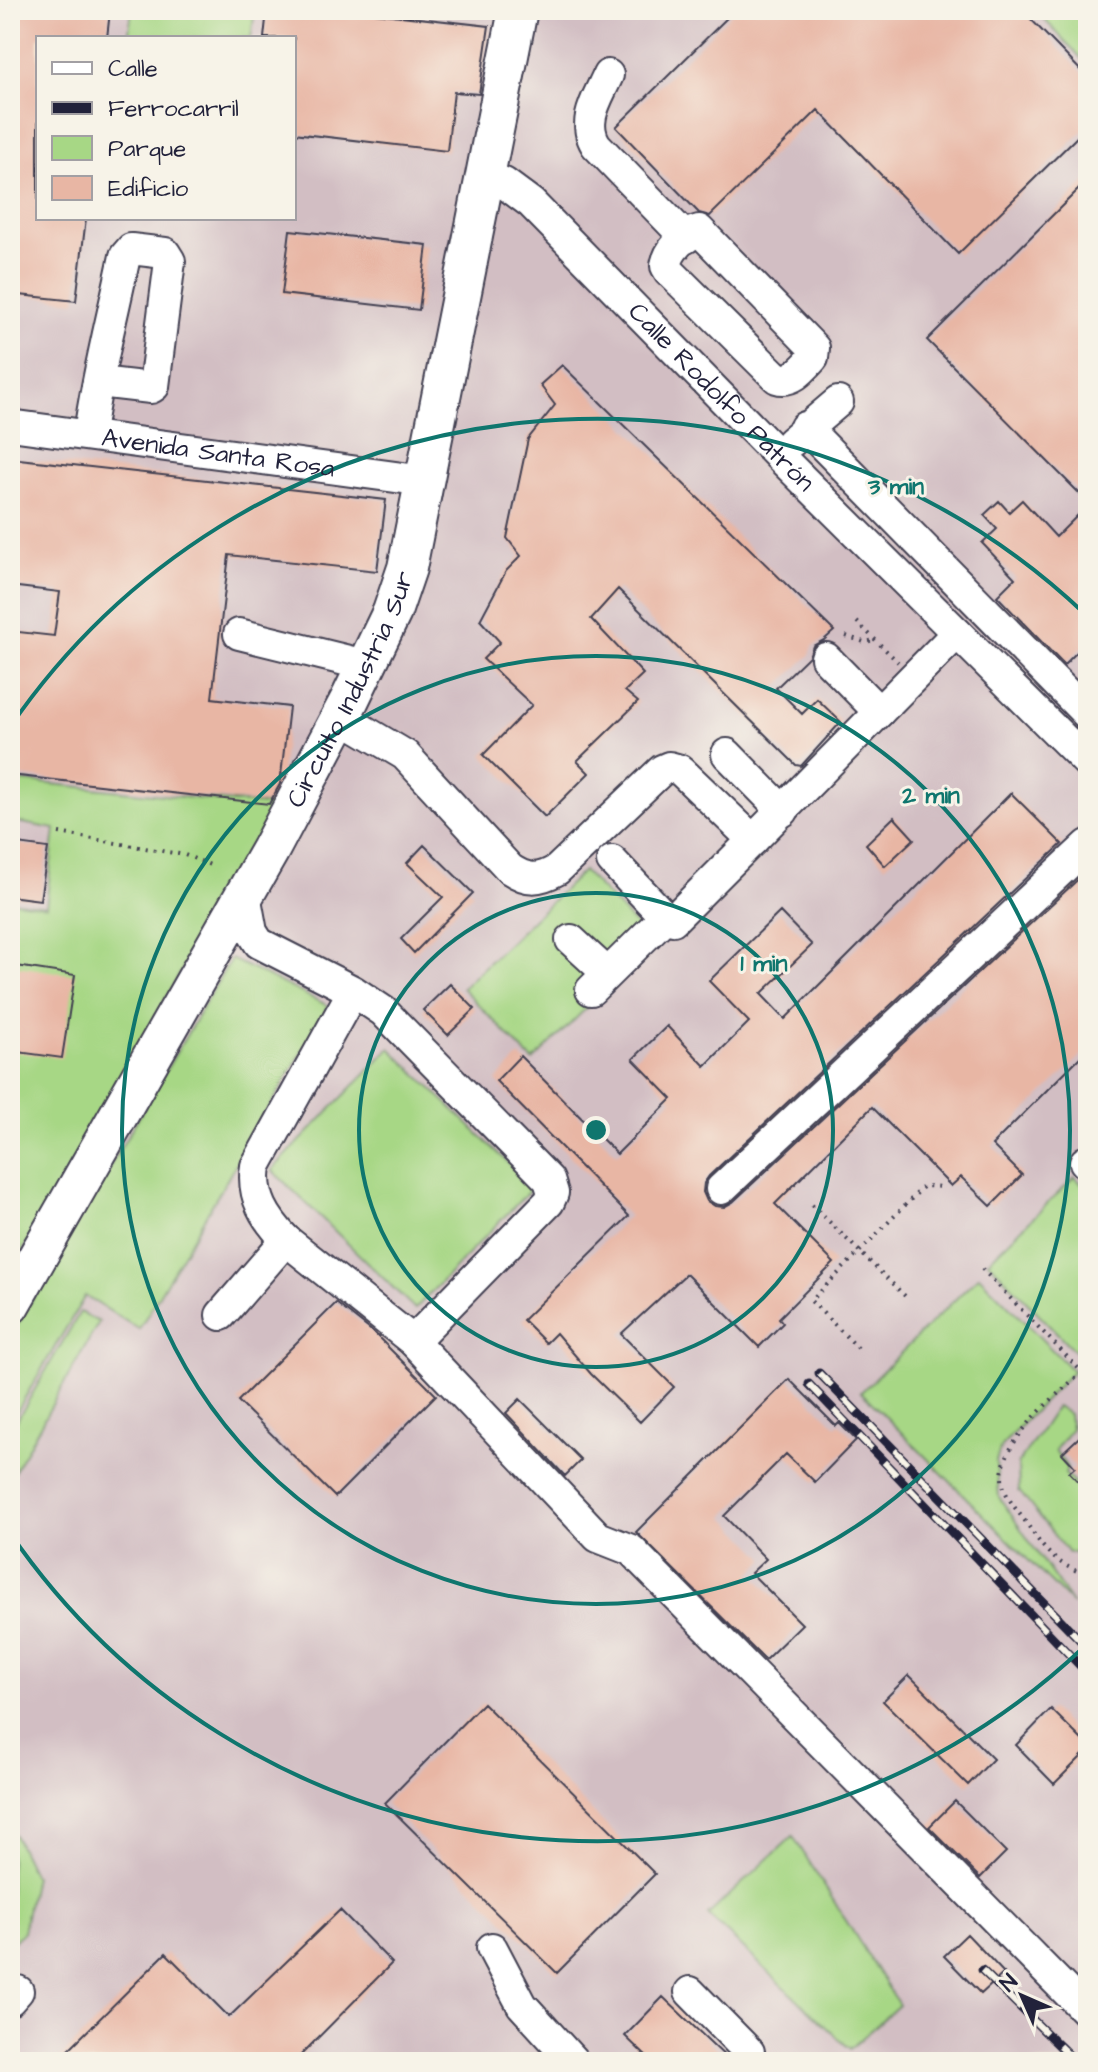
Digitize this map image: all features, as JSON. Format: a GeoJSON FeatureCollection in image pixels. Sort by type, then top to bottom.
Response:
{"type":"FeatureCollection","features":[{"type":"Feature","properties":{"kind":"main road","name":"Circuito Industria Sur"},"geometry":{"type":"LineString","coordinates":[[10,1305],[245,894],[341,717],[392,612],[407,568],[518,10]]}},
{"type":"Feature","properties":{"kind":"street"},"geometry":{"type":"LineString","coordinates":[[608,75],[588,120],[589,135],[686,238]]}},
{"type":"Feature","properties":{"kind":"street","name":"Calle Rodolfo Patrón"},"geometry":{"type":"LineString","coordinates":[[485,175],[504,183],[531,203],[778,455],[1088,763]]}},
{"type":"Feature","properties":{"kind":"street"},"geometry":{"type":"LineString","coordinates":[[696,230],[702,232],[810,343],[814,353],[805,367],[792,378],[777,378],[669,271],[666,266],[669,255],[686,238],[696,230]]}},
{"type":"Feature","properties":{"kind":"street"},"geometry":{"type":"LineString","coordinates":[[89,434],[99,382]]}},
{"type":"Feature","properties":{"kind":"street"},"geometry":{"type":"LineString","coordinates":[[778,455],[805,427],[838,402]]}},
{"type":"Feature","properties":{"kind":"street","name":"Avenida Santa Rosa"},"geometry":{"type":"LineString","coordinates":[[10,425],[425,481]]}},
{"type":"Feature","properties":{"kind":"street"},"geometry":{"type":"LineString","coordinates":[[805,427],[1088,715]]}},
{"type":"Feature","properties":{"kind":"street"},"geometry":{"type":"LineString","coordinates":[[612,861],[665,917],[676,918],[957,633]]}},
{"type":"Feature","properties":{"kind":"street"},"geometry":{"type":"LineString","coordinates":[[239,634],[365,665]]}},
{"type":"Feature","properties":{"kind":"street"},"geometry":{"type":"LineString","coordinates":[[836,647],[879,712]]}},
{"type":"Feature","properties":{"kind":"street"},"geometry":{"type":"LineString","coordinates":[[341,717],[405,755],[510,869],[520,876],[532,879],[557,870],[662,770],[669,767],[680,770],[753,840]]}},
{"type":"Feature","properties":{"kind":"street"},"geometry":{"type":"LineString","coordinates":[[727,754],[783,811]]}},
{"type":"Feature","properties":{"kind":"street"},"geometry":{"type":"LineString","coordinates":[[721,1189],[1088,845]]}},
{"type":"Feature","properties":{"kind":"street"},"geometry":{"type":"LineString","coordinates":[[245,894],[252,932],[259,943],[353,991],[383,1011],[549,1180],[553,1193],[549,1202],[413,1341]]}},
{"type":"Feature","properties":{"kind":"street"},"geometry":{"type":"LineString","coordinates":[[571,940],[599,982],[665,917]]}},
{"type":"Feature","properties":{"kind":"street"},"geometry":{"type":"LineString","coordinates":[[353,991],[256,1166],[255,1186],[268,1221],[286,1240],[413,1341],[598,1537],[631,1550],[1088,2013]]}},
{"type":"Feature","properties":{"kind":"street"},"geometry":{"type":"LineString","coordinates":[[221,1315],[286,1240]]}},
{"type":"Feature","properties":{"kind":"street"},"geometry":{"type":"LineString","coordinates":[[492,1948],[522,2005],[574,2062]]}},
{"type":"Feature","properties":{"kind":"street"},"geometry":{"type":"LineString","coordinates":[[690,1992],[749,2052],[750,2062]]}},
{"type":"Feature","properties":{"kind":"path"},"geometry":{"type":"LineString","coordinates":[[857,622],[913,677]]}},
{"type":"Feature","properties":{"kind":"path"},"geometry":{"type":"LineString","coordinates":[[836,647],[876,640]]}},
{"type":"Feature","properties":{"kind":"path"},"geometry":{"type":"LineString","coordinates":[[59,833],[185,855],[210,865]]}},
{"type":"Feature","properties":{"kind":"path"},"geometry":{"type":"LineString","coordinates":[[858,1348],[811,1301],[924,1186],[944,1187]]}},
{"type":"Feature","properties":{"kind":"path"},"geometry":{"type":"LineString","coordinates":[[812,1205],[907,1298]]}},
{"type":"Feature","properties":{"kind":"path"},"geometry":{"type":"LineString","coordinates":[[982,1269],[1082,1372]]}},
{"type":"Feature","properties":{"kind":"path"},"geometry":{"type":"LineString","coordinates":[[1088,1367],[1039,1412],[1007,1453],[1002,1479],[1008,1498],[1047,1554],[1058,1563],[1077,1571],[1088,1566]]}},
{"type":"Feature","properties":{"kind":"shaded area"},"geometry":{"type":"Polygon","coordinates":[[[10,10],[1088,10],[1088,2062],[10,2062],[10,10]]]}},
{"type":"Feature","properties":{"kind":"green space"},"geometry":{"type":"Polygon","coordinates":[[[132,10],[255,10],[251,36],[128,36],[132,10]]]}},
{"type":"Feature","properties":{"kind":"green space"},"geometry":{"type":"Polygon","coordinates":[[[1035,10],[1088,10],[1088,65],[1035,10]]]}},
{"type":"Feature","properties":{"kind":"green space"},"geometry":{"type":"Polygon","coordinates":[[[10,780],[275,806],[10,1273],[10,901],[46,906],[55,829],[10,821],[10,780]]]}},
{"type":"Feature","properties":{"kind":"green space"},"geometry":{"type":"Polygon","coordinates":[[[583,871],[653,942],[533,1061],[462,988],[583,871]]]}},
{"type":"Feature","properties":{"kind":"green space"},"geometry":{"type":"Polygon","coordinates":[[[231,959],[329,1006],[139,1329],[85,1296],[10,1423],[10,1337],[231,959]]]}},
{"type":"Feature","properties":{"kind":"green space"},"geometry":{"type":"Polygon","coordinates":[[[390,1048],[533,1187],[415,1309],[272,1170],[390,1048]]]}},
{"type":"Feature","properties":{"kind":"green space"},"geometry":{"type":"Polygon","coordinates":[[[1075,1177],[1088,1190],[1088,1359],[1085,1362],[988,1261],[1075,1177]]]}},
{"type":"Feature","properties":{"kind":"green space"},"geometry":{"type":"Polygon","coordinates":[[[979,1276],[1073,1371],[1001,1446],[996,1462],[999,1497],[1073,1605],[861,1392],[979,1276]]]}},
{"type":"Feature","properties":{"kind":"green space"},"geometry":{"type":"Polygon","coordinates":[[[80,1312],[99,1322],[10,1479],[10,1432],[80,1312]]]}},
{"type":"Feature","properties":{"kind":"green space"},"geometry":{"type":"Polygon","coordinates":[[[1057,1406],[1069,1414],[1071,1429],[1055,1450],[1067,1468],[1065,1474],[1088,1498],[1088,1542],[1078,1551],[1068,1553],[1019,1491],[1018,1464],[1057,1406]]]}},
{"type":"Feature","properties":{"kind":"green space"},"geometry":{"type":"Polygon","coordinates":[[[10,1826],[34,1876],[23,1932],[10,1945],[10,1826]]]}},
{"type":"Feature","properties":{"kind":"green space"},"geometry":{"type":"Polygon","coordinates":[[[793,1836],[899,2005],[850,2049],[708,1915],[793,1836]]]}},
{"type":"Feature","properties":{"kind":"building"},"geometry":{"type":"Polygon","coordinates":[[[10,10],[110,11],[107,36],[36,36],[36,220],[86,220],[76,301],[10,294],[10,10]]]}},
{"type":"Feature","properties":{"kind":"building"},"geometry":{"type":"Polygon","coordinates":[[[267,10],[348,10],[489,26],[479,94],[454,92],[447,151],[296,133],[296,36],[264,36],[267,10]]]}},
{"type":"Feature","properties":{"kind":"building"},"geometry":{"type":"Polygon","coordinates":[[[735,10],[1022,10],[1088,78],[1088,126],[958,254],[818,110],[710,216],[699,213],[616,127],[735,10]]]}},
{"type":"Feature","properties":{"kind":"building"},"geometry":{"type":"Polygon","coordinates":[[[1088,180],[1088,502],[927,340],[1088,180]]]}},
{"type":"Feature","properties":{"kind":"building"},"geometry":{"type":"Polygon","coordinates":[[[290,230],[427,245],[419,310],[282,294],[290,230]]]}},
{"type":"Feature","properties":{"kind":"building"},"geometry":{"type":"Polygon","coordinates":[[[562,365],[834,631],[813,646],[809,656],[776,688],[802,714],[817,699],[841,722],[801,766],[796,765],[618,589],[591,619],[643,674],[625,691],[638,702],[577,761],[589,773],[545,817],[483,755],[532,705],[483,659],[500,642],[480,620],[506,571],[521,556],[507,538],[528,439],[555,405],[540,385],[562,365]]]}},
{"type":"Feature","properties":{"kind":"building"},"geometry":{"type":"Polygon","coordinates":[[[10,458],[386,500],[377,571],[229,555],[212,698],[289,707],[280,784],[269,804],[10,775],[10,631],[54,636],[60,592],[10,586],[10,458]]]}},
{"type":"Feature","properties":{"kind":"building"},"geometry":{"type":"Polygon","coordinates":[[[1022,500],[1056,537],[1088,505],[1088,641],[1064,665],[997,596],[1015,578],[982,543],[997,529],[984,515],[999,501],[1009,512],[1022,500]]]}},
{"type":"Feature","properties":{"kind":"building"},"geometry":{"type":"Polygon","coordinates":[[[1011,793],[1062,844],[709,1176],[703,1192],[707,1201],[715,1206],[724,1207],[733,1202],[1088,870],[1088,1049],[992,1145],[1022,1175],[991,1206],[961,1177],[951,1186],[872,1107],[775,1204],[834,1263],[779,1318],[783,1323],[759,1347],[686,1274],[621,1334],[674,1387],[640,1422],[591,1374],[556,1333],[546,1343],[523,1320],[629,1216],[496,1081],[520,1056],[617,1154],[672,1099],[633,1059],[667,1026],[705,1066],[749,1022],[709,981],[780,912],[812,945],[761,994],[785,1019],[1011,793]]]}},
{"type":"Feature","properties":{"kind":"building"},"geometry":{"type":"Polygon","coordinates":[[[894,817],[914,839],[885,866],[866,844],[894,817]]]}},
{"type":"Feature","properties":{"kind":"building"},"geometry":{"type":"Polygon","coordinates":[[[10,843],[48,848],[40,900],[10,896],[10,843]]]}},
{"type":"Feature","properties":{"kind":"building"},"geometry":{"type":"Polygon","coordinates":[[[424,845],[473,893],[414,953],[401,939],[443,897],[407,863],[424,845]]]}},
{"type":"Feature","properties":{"kind":"building"},"geometry":{"type":"Polygon","coordinates":[[[10,965],[75,975],[62,1058],[10,1051],[10,965]]]}},
{"type":"Feature","properties":{"kind":"building"},"geometry":{"type":"Polygon","coordinates":[[[450,984],[475,1009],[448,1035],[423,1010],[450,984]]]}},
{"type":"Feature","properties":{"kind":"building"},"geometry":{"type":"Polygon","coordinates":[[[336,1303],[374,1333],[436,1395],[335,1497],[238,1401],[336,1303]]]}},
{"type":"Feature","properties":{"kind":"building"},"geometry":{"type":"Polygon","coordinates":[[[789,1379],[836,1426],[839,1423],[856,1440],[815,1482],[786,1454],[724,1516],[766,1559],[751,1573],[802,1624],[765,1660],[636,1532],[789,1379]]]}},
{"type":"Feature","properties":{"kind":"building"},"geometry":{"type":"Polygon","coordinates":[[[520,1399],[581,1460],[565,1476],[506,1413],[520,1399]]]}},
{"type":"Feature","properties":{"kind":"building"},"geometry":{"type":"Polygon","coordinates":[[[1088,1429],[1088,1492],[1069,1472],[1075,1467],[1062,1453],[1088,1429]]]}},
{"type":"Feature","properties":{"kind":"building"},"geometry":{"type":"Polygon","coordinates":[[[909,1675],[993,1759],[968,1785],[883,1701],[909,1675]]]}},
{"type":"Feature","properties":{"kind":"building"},"geometry":{"type":"Polygon","coordinates":[[[483,1703],[655,1874],[557,1973],[385,1803],[483,1703]]]}},
{"type":"Feature","properties":{"kind":"building"},"geometry":{"type":"Polygon","coordinates":[[[1051,1709],[1088,1746],[1088,1750],[1054,1784],[1016,1745],[1051,1709]]]}},
{"type":"Feature","properties":{"kind":"building"},"geometry":{"type":"Polygon","coordinates":[[[955,1801],[1006,1852],[980,1878],[929,1827],[955,1801]]]}},
{"type":"Feature","properties":{"kind":"building"},"geometry":{"type":"Polygon","coordinates":[[[340,1910],[392,1963],[294,2062],[56,2062],[166,1953],[229,2017],[340,1910]]]}},
{"type":"Feature","properties":{"kind":"building"},"geometry":{"type":"Polygon","coordinates":[[[967,1934],[1004,1973],[981,1994],[944,1956],[967,1934]]]}},
{"type":"Feature","properties":{"kind":"building"},"geometry":{"type":"Polygon","coordinates":[[[663,1997],[731,2062],[652,2062],[625,2036],[663,1997]]]}},
{"type":"Feature","properties":{"kind":"railway"},"geometry":{"type":"LineString","coordinates":[[819,1373],[1088,1648]]}},
{"type":"Feature","properties":{"kind":"railway"},"geometry":{"type":"LineString","coordinates":[[809,1384],[1088,1674]]}},
{"type":"Feature","properties":{"kind":"railway"},"geometry":{"type":"LineString","coordinates":[[982,1970],[1076,2062]]}}]}
